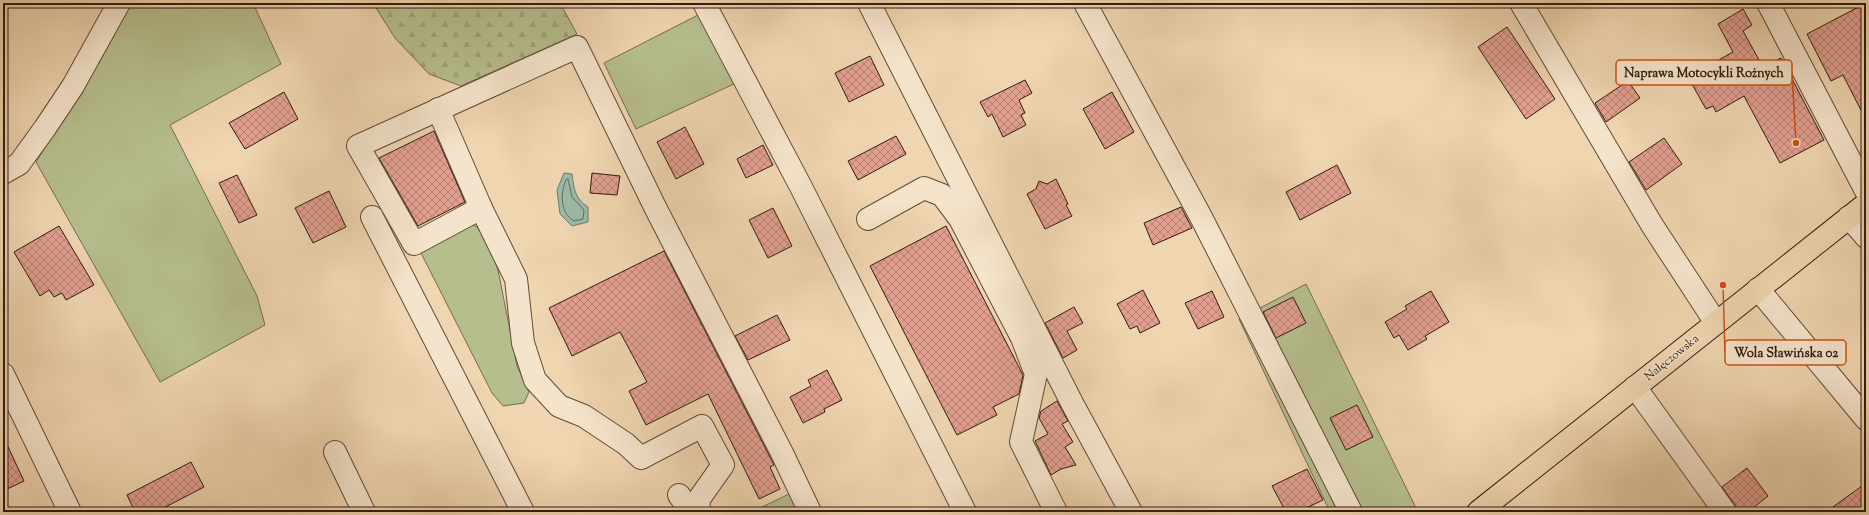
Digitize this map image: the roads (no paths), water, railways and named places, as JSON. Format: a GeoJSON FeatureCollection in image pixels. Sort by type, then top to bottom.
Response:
{"type":"FeatureCollection","features":[{"type":"Feature","properties":{"kind":"main road","name":"Nałęczowska"},"geometry":{"type":"LineString","coordinates":[[1484,510],[1716,322],[1866,204]]}},
{"type":"Feature","properties":{"kind":"street"},"geometry":{"type":"LineString","coordinates":[[3,173],[19,164],[45,128],[73,86],[119,3]]}},
{"type":"Feature","properties":{"kind":"street"},"geometry":{"type":"LineString","coordinates":[[704,3],[807,199],[965,512]]}},
{"type":"Feature","properties":{"kind":"street"},"geometry":{"type":"LineString","coordinates":[[869,3],[1072,402],[1131,512]]}},
{"type":"Feature","properties":{"kind":"street"},"geometry":{"type":"LineString","coordinates":[[1084,3],[1201,217],[1351,512]]}},
{"type":"Feature","properties":{"kind":"street"},"geometry":{"type":"LineString","coordinates":[[1521,3],[1652,225],[1716,322]]}},
{"type":"Feature","properties":{"kind":"street"},"geometry":{"type":"LineString","coordinates":[[1768,3],[1866,190]]}},
{"type":"Feature","properties":{"kind":"street"},"geometry":{"type":"LineString","coordinates":[[481,208],[414,244],[358,146],[577,47],[656,209],[778,446],[810,512]]}},
{"type":"Feature","properties":{"kind":"street"},"geometry":{"type":"LineString","coordinates":[[438,109],[481,208],[516,279],[523,343],[535,380],[560,406],[584,416],[626,444],[642,458],[702,426],[723,465],[699,499],[698,512]]}},
{"type":"Feature","properties":{"kind":"street"},"geometry":{"type":"LineString","coordinates":[[868,219],[924,188],[942,195],[960,219],[1022,338],[1036,374],[1021,442],[1056,512]]}},
{"type":"Feature","properties":{"kind":"street"},"geometry":{"type":"LineString","coordinates":[[372,217],[523,512]]}},
{"type":"Feature","properties":{"kind":"street"},"geometry":{"type":"LineString","coordinates":[[1849,217],[1866,237]]}},
{"type":"Feature","properties":{"kind":"street"},"geometry":{"type":"LineString","coordinates":[[1758,289],[1866,420]]}},
{"type":"Feature","properties":{"kind":"street"},"geometry":{"type":"LineString","coordinates":[[3,374],[70,512]]}},
{"type":"Feature","properties":{"kind":"street"},"geometry":{"type":"LineString","coordinates":[[1635,387],[1725,512]]}},
{"type":"Feature","properties":{"kind":"street"},"geometry":{"type":"LineString","coordinates":[[335,452],[364,512]]}},
{"type":"Feature","properties":{"kind":"water"},"geometry":{"type":"Polygon","coordinates":[[[564,173],[572,174],[576,193],[580,201],[588,207],[588,222],[572,226],[560,214],[557,190],[564,173]]]}},
{"type":"Feature","properties":{"kind":"place","name":"Naprawa Motocykli Rożnych"},"geometry":{"type":"Point","coordinates":[1796,143]}},
{"type":"Feature","properties":{"kind":"place","name":"Wola Sławińska 02"},"geometry":{"type":"Point","coordinates":[1723,285]}}]}
